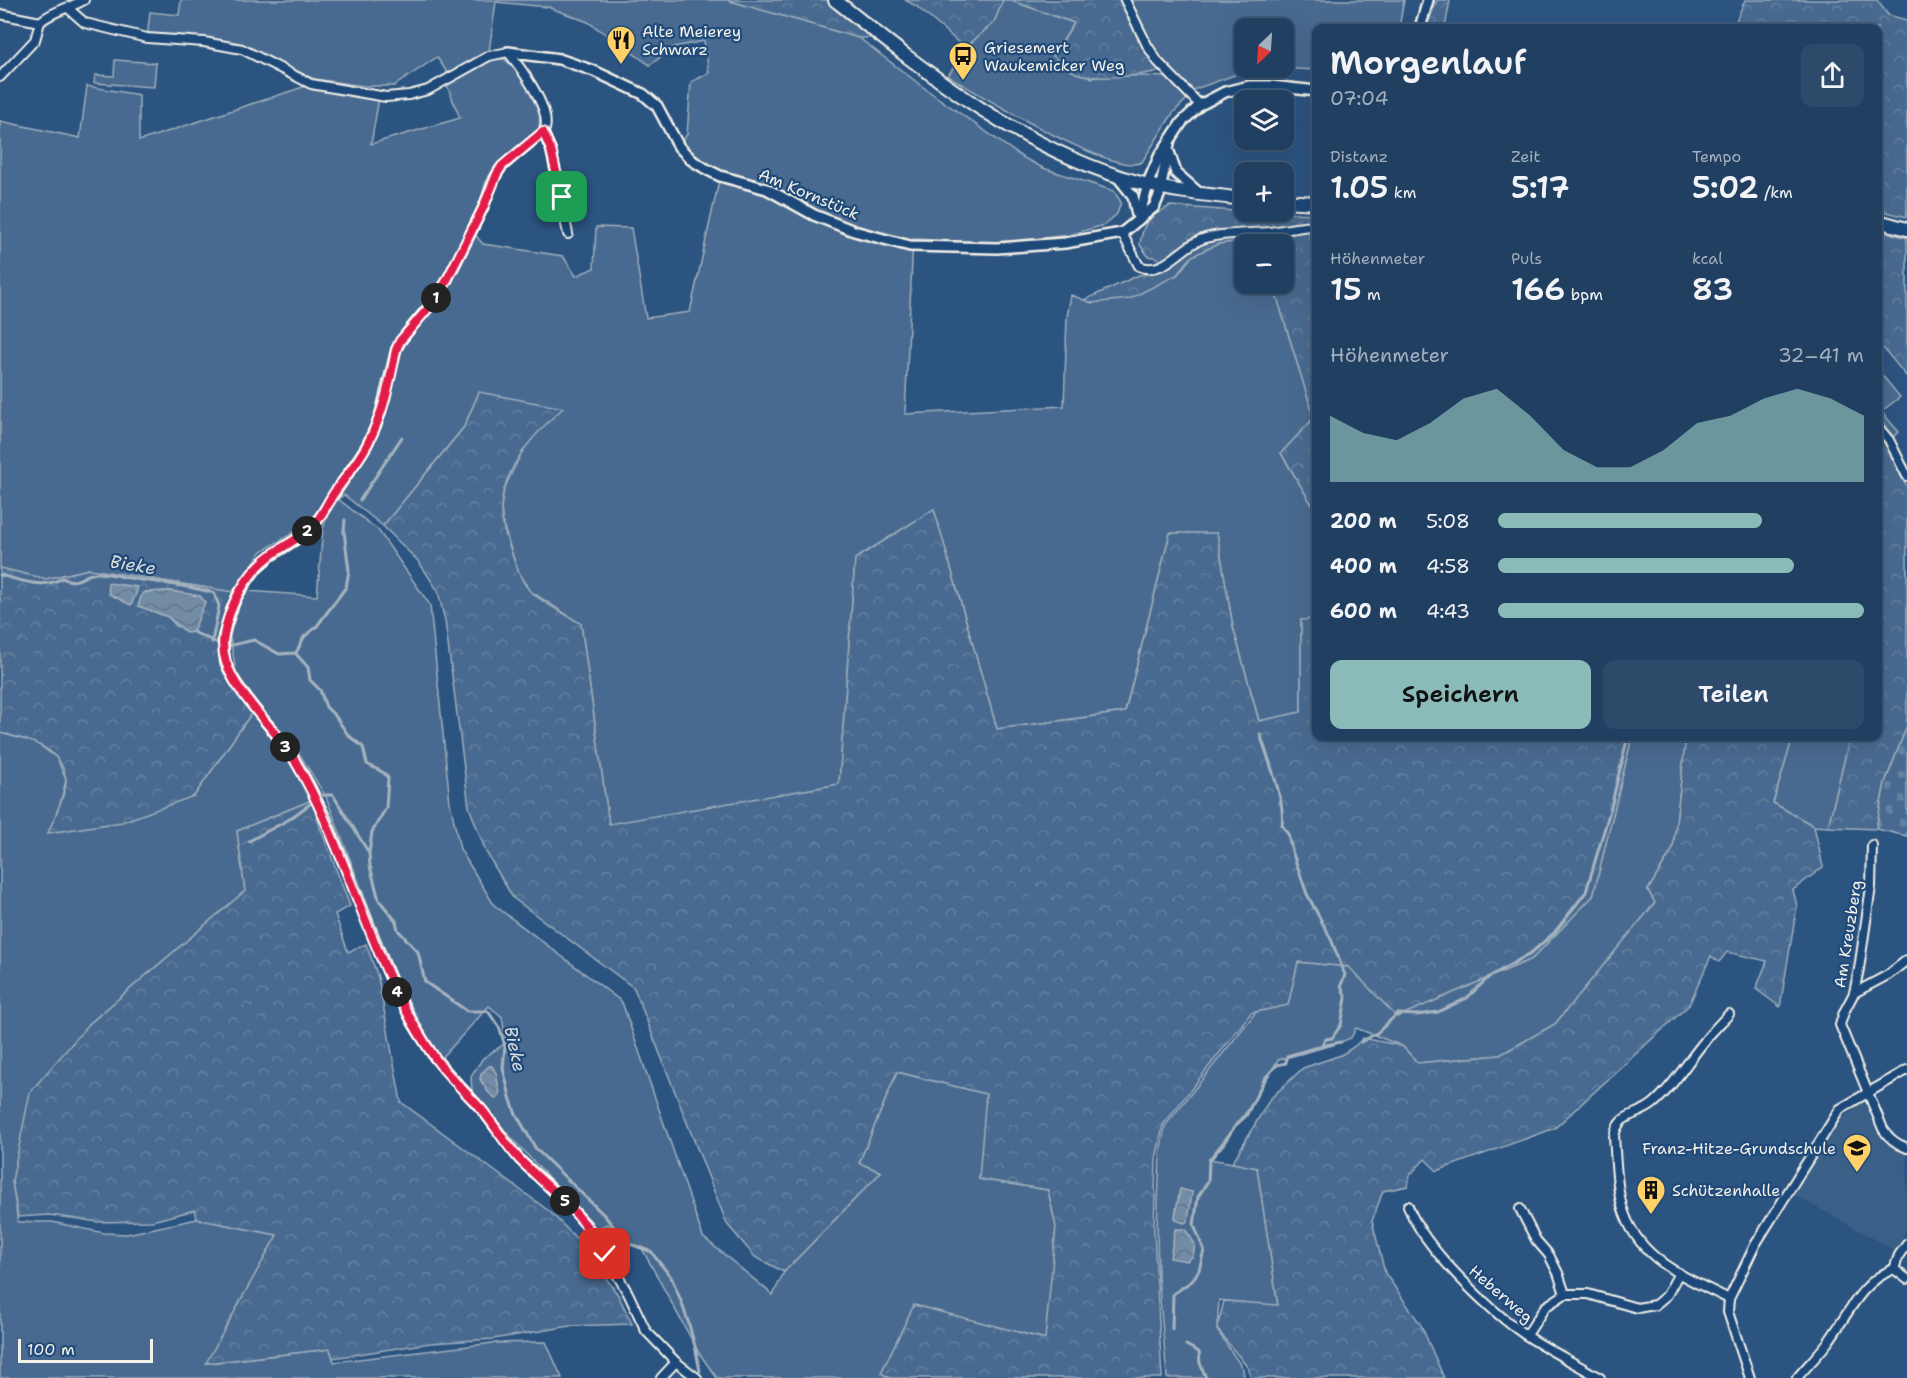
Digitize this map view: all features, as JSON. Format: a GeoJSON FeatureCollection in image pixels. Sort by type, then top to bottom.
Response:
{"type":"FeatureCollection","features":[{"type":"Feature","properties":{"kind":"main road"},"geometry":{"type":"LineString","coordinates":[[835,0],[959,96],[988,115],[1052,150],[1117,176],[1155,187],[1234,199]]}},
{"type":"Feature","properties":{"kind":"main road"},"geometry":{"type":"LineString","coordinates":[[1294,202],[1312,203]]}},
{"type":"Feature","properties":{"kind":"main road"},"geometry":{"type":"LineString","coordinates":[[1882,222],[1907,229]]}},
{"type":"Feature","properties":{"kind":"street"},"geometry":{"type":"LineString","coordinates":[[0,77],[35,40],[40,22],[47,15],[69,9],[84,0]]}},
{"type":"Feature","properties":{"kind":"street"},"geometry":{"type":"LineString","coordinates":[[1125,0],[1158,62],[1200,105]]}},
{"type":"Feature","properties":{"kind":"street"},"geometry":{"type":"LineString","coordinates":[[1421,24],[1428,0]]}},
{"type":"Feature","properties":{"kind":"street"},"geometry":{"type":"LineString","coordinates":[[69,9],[84,24],[147,38],[204,42],[242,49],[312,84],[386,97],[409,95],[428,90],[489,56],[508,52],[536,92],[545,124],[543,132],[502,166],[446,282],[436,299],[400,341],[379,418],[367,445],[310,529],[270,556],[248,579],[237,596],[223,636],[225,663],[252,705],[292,755],[310,786],[326,818],[391,979],[413,1024],[434,1057],[482,1110],[520,1160],[557,1193],[587,1225],[628,1293],[645,1331],[676,1362],[697,1378]]}},
{"type":"Feature","properties":{"kind":"street"},"geometry":{"type":"LineString","coordinates":[[0,14],[40,22]]}},
{"type":"Feature","properties":{"kind":"street","name":"Am Kornstück"},"geometry":{"type":"LineString","coordinates":[[508,52],[559,59],[594,71],[642,94],[657,106],[679,147],[693,161],[720,176],[767,189],[814,215],[854,231],[910,246],[997,248],[1065,243],[1122,233],[1154,207],[1155,187],[1169,144]]}},
{"type":"Feature","properties":{"kind":"street"},"geometry":{"type":"LineString","coordinates":[[1201,195],[1176,173],[1169,154],[1169,144],[1182,122],[1200,105],[1225,92],[1249,86],[1312,90]]}},
{"type":"Feature","properties":{"kind":"street"},"geometry":{"type":"LineString","coordinates":[[543,132],[551,150],[568,234]]}},
{"type":"Feature","properties":{"kind":"street"},"geometry":{"type":"LineString","coordinates":[[1117,176],[1133,196],[1138,220]]}},
{"type":"Feature","properties":{"kind":"street"},"geometry":{"type":"LineString","coordinates":[[1122,233],[1139,266],[1152,269],[1162,266],[1198,240],[1312,226]]}},
{"type":"Feature","properties":{"kind":"street"},"geometry":{"type":"LineString","coordinates":[[1882,432],[1889,440],[1907,476]]}},
{"type":"Feature","properties":{"kind":"street","name":"Am Kreuzberg"},"geometry":{"type":"LineString","coordinates":[[1872,845],[1871,887],[1854,993],[1840,1025],[1868,1091],[1876,1117],[1887,1137],[1907,1148]]}},
{"type":"Feature","properties":{"kind":"street"},"geometry":{"type":"LineString","coordinates":[[1854,993],[1888,975],[1907,960]]}},
{"type":"Feature","properties":{"kind":"street"},"geometry":{"type":"LineString","coordinates":[[1729,1014],[1704,1040],[1653,1104],[1624,1119],[1615,1127],[1614,1137],[1621,1205],[1632,1233],[1663,1265],[1729,1299]]}},
{"type":"Feature","properties":{"kind":"street"},"geometry":{"type":"LineString","coordinates":[[1750,1378],[1728,1312],[1729,1299],[1755,1245],[1840,1109],[1907,1070]]}},
{"type":"Feature","properties":{"kind":"street","name":"Heberweg"},"geometry":{"type":"LineString","coordinates":[[1408,1206],[1426,1240],[1462,1280],[1527,1335],[1599,1378]]}},
{"type":"Feature","properties":{"kind":"street"},"geometry":{"type":"LineString","coordinates":[[1520,1209],[1536,1240],[1549,1255],[1558,1272],[1565,1294]]}},
{"type":"Feature","properties":{"kind":"street"},"geometry":{"type":"LineString","coordinates":[[1797,1378],[1829,1341],[1845,1315],[1872,1281],[1882,1273],[1894,1269],[1907,1244]]}},
{"type":"Feature","properties":{"kind":"street"},"geometry":{"type":"LineString","coordinates":[[1894,1269],[1907,1279]]}},
{"type":"Feature","properties":{"kind":"street"},"geometry":{"type":"LineString","coordinates":[[1527,1335],[1545,1307],[1565,1294],[1588,1294],[1637,1308],[1655,1305],[1667,1295],[1679,1273]]}},
{"type":"Feature","properties":{"kind":"street"},"geometry":{"type":"LineString","coordinates":[[661,1378],[676,1362]]}},
{"type":"Feature","properties":{"kind":"shaded area","name":"Franz-Hitze-Grundschule"},"geometry":{"type":"Polygon","coordinates":[[[1862,1104],[1865,1105],[1887,1144],[1907,1153],[1906,1230],[1896,1251],[1793,1194],[1844,1116],[1862,1104]]]}},
{"type":"Feature","properties":{"kind":"green space"},"geometry":{"type":"Polygon","coordinates":[[[181,0],[727,0],[859,38],[927,90],[1022,157],[1043,168],[1114,191],[1121,202],[1117,214],[1104,225],[1069,235],[997,243],[913,239],[905,414],[1064,406],[1067,317],[1071,295],[1092,303],[1177,275],[1192,256],[1218,244],[1234,242],[1234,294],[1276,294],[1312,411],[1312,420],[1281,453],[1312,505],[1312,619],[1301,620],[1301,712],[1259,721],[1233,627],[1217,534],[1170,533],[1125,712],[997,729],[934,510],[855,560],[839,785],[609,825],[581,624],[530,591],[517,569],[503,524],[501,508],[504,489],[522,452],[538,430],[562,408],[479,393],[464,427],[383,526],[344,495],[338,499],[378,530],[430,605],[450,803],[460,849],[494,905],[622,1002],[703,1237],[773,1295],[784,1272],[881,1172],[859,1163],[897,1072],[987,1094],[979,1179],[1048,1190],[1056,1227],[1046,1339],[914,1306],[881,1373],[890,1378],[717,1378],[699,1353],[641,1247],[623,1242],[607,1224],[596,1229],[508,1134],[472,1091],[471,1076],[483,1058],[506,1043],[502,1017],[489,1006],[440,1060],[395,976],[326,797],[297,750],[253,698],[236,672],[230,637],[234,614],[247,591],[317,596],[323,528],[331,505],[290,535],[262,551],[233,592],[89,569],[46,579],[0,568],[0,121],[80,138],[87,86],[139,95],[139,141],[309,85],[379,98],[371,144],[460,118],[446,83],[490,58],[504,59],[525,77],[540,114],[539,130],[507,156],[487,178],[472,231],[483,244],[563,256],[576,276],[594,268],[596,227],[631,228],[646,318],[690,312],[720,176],[679,147],[687,134],[691,82],[709,73],[704,41],[674,47],[650,65],[588,22],[548,7],[496,2],[489,51],[448,74],[437,57],[394,86],[364,86],[314,79],[246,47],[147,38],[150,12],[179,15],[181,0]]]}},
{"type":"Feature","properties":{"kind":"green space"},"geometry":{"type":"Polygon","coordinates":[[[727,0],[835,0],[883,38],[859,38],[727,0]]]}},
{"type":"Feature","properties":{"kind":"green space"},"geometry":{"type":"Polygon","coordinates":[[[905,0],[1003,0],[994,22],[965,48],[916,6],[905,0]]]}},
{"type":"Feature","properties":{"kind":"green space"},"geometry":{"type":"Polygon","coordinates":[[[1003,0],[1009,0],[1074,23],[1091,78],[1111,75],[1168,77],[1187,99],[1173,113],[1142,162],[1127,164],[1105,158],[1077,146],[1015,115],[948,76],[965,48],[994,22],[1003,0]]]}},
{"type":"Feature","properties":{"kind":"green space"},"geometry":{"type":"Polygon","coordinates":[[[1009,0],[1121,0],[1145,49],[1159,71],[1106,77],[1076,73],[1053,56],[1074,23],[1009,0]]]}},
{"type":"Feature","properties":{"kind":"green space"},"geometry":{"type":"Polygon","coordinates":[[[1130,0],[1404,0],[1400,24],[1312,24],[1312,70],[1294,69],[1294,18],[1234,18],[1234,75],[1193,90],[1169,68],[1154,50],[1130,0]]]}},
{"type":"Feature","properties":{"kind":"green space"},"geometry":{"type":"Polygon","coordinates":[[[1437,0],[1450,0],[1446,24],[1428,24],[1437,0]]]}},
{"type":"Feature","properties":{"kind":"green space"},"geometry":{"type":"Polygon","coordinates":[[[1745,0],[1877,0],[1888,15],[1907,20],[1907,217],[1882,211],[1882,24],[1735,24],[1745,0]]]}},
{"type":"Feature","properties":{"kind":"green space"},"geometry":{"type":"Polygon","coordinates":[[[115,60],[156,63],[154,87],[94,83],[95,75],[114,76],[115,60]]]}},
{"type":"Feature","properties":{"kind":"green space"},"geometry":{"type":"Polygon","coordinates":[[[1170,206],[1234,211],[1234,222],[1294,222],[1294,213],[1312,214],[1312,411],[1276,294],[1294,294],[1294,234],[1234,234],[1234,242],[1218,244],[1192,256],[1177,275],[1129,299],[1092,303],[1084,300],[1139,275],[1157,272],[1158,258],[1148,256],[1140,245],[1143,230],[1148,221],[1170,206]]]}},
{"type":"Feature","properties":{"kind":"green space"},"geometry":{"type":"Polygon","coordinates":[[[1882,231],[1907,238],[1907,377],[1882,348],[1882,231]]]}},
{"type":"Feature","properties":{"kind":"green space"},"geometry":{"type":"Polygon","coordinates":[[[1882,375],[1900,397],[1882,409],[1882,375]]]}},
{"type":"Feature","properties":{"kind":"green space"},"geometry":{"type":"Polygon","coordinates":[[[479,392],[563,408],[532,439],[515,464],[503,491],[501,517],[516,567],[527,588],[542,601],[581,624],[609,824],[839,784],[855,559],[934,509],[997,729],[1125,712],[1170,533],[1217,533],[1233,627],[1259,721],[1301,712],[1301,620],[1312,619],[1312,741],[1631,741],[1593,896],[1532,959],[1397,1017],[1349,967],[1298,962],[1288,1005],[1251,1013],[1163,1125],[1156,1159],[1154,1231],[1162,1378],[890,1378],[881,1373],[914,1305],[1045,1339],[1056,1227],[1048,1190],[979,1179],[986,1094],[897,1072],[859,1163],[881,1172],[784,1272],[755,1257],[727,1224],[634,988],[513,898],[486,852],[469,807],[445,621],[438,591],[419,562],[383,526],[464,427],[479,392]]]}},
{"type":"Feature","properties":{"kind":"green space"},"geometry":{"type":"Polygon","coordinates":[[[1882,413],[1899,432],[1885,443],[1907,487],[1907,726],[1885,783],[1876,829],[1828,827],[1849,741],[1882,741],[1882,413]]]}},
{"type":"Feature","properties":{"kind":"green space"},"geometry":{"type":"Polygon","coordinates":[[[1312,420],[1312,505],[1281,453],[1312,420]]]}},
{"type":"Feature","properties":{"kind":"green space"},"geometry":{"type":"Polygon","coordinates":[[[0,568],[46,579],[89,569],[233,592],[226,607],[220,633],[220,651],[228,672],[253,711],[194,796],[122,822],[48,833],[65,790],[66,779],[63,768],[50,752],[41,746],[0,733],[0,568]],[[170,591],[146,592],[177,627],[200,596],[170,591]]]}},
{"type":"Feature","properties":{"kind":"green space"},"geometry":{"type":"Polygon","coordinates":[[[253,711],[290,754],[312,800],[237,831],[245,891],[89,1024],[12,1181],[18,1222],[52,1222],[104,1233],[127,1234],[197,1219],[277,1235],[207,1363],[330,1349],[334,1362],[494,1343],[546,1342],[562,1378],[0,1378],[0,733],[35,742],[57,758],[66,780],[60,804],[49,831],[194,796],[253,711]]]}},
{"type":"Feature","properties":{"kind":"green space"},"geometry":{"type":"Polygon","coordinates":[[[1907,726],[1907,836],[1876,829],[1885,783],[1907,726]]]}},
{"type":"Feature","properties":{"kind":"green space"},"geometry":{"type":"Polygon","coordinates":[[[1631,741],[1686,741],[1673,849],[1648,890],[1655,903],[1555,1024],[1500,1055],[1418,1063],[1402,1046],[1356,1028],[1351,1038],[1278,1060],[1247,1111],[1209,1159],[1257,1167],[1278,1306],[1219,1300],[1217,1330],[1243,1369],[1244,1378],[1167,1378],[1158,1277],[1157,1230],[1160,1152],[1165,1126],[1256,1012],[1288,1004],[1298,962],[1349,967],[1593,896],[1631,741]]]}},
{"type":"Feature","properties":{"kind":"green space"},"geometry":{"type":"Polygon","coordinates":[[[1686,741],[1792,741],[1773,803],[1814,826],[1823,867],[1793,890],[1797,906],[1780,1007],[1756,989],[1767,961],[1727,952],[1719,962],[1711,956],[1689,1005],[1555,1128],[1437,1171],[1425,1159],[1410,1175],[1408,1186],[1383,1191],[1372,1221],[1385,1273],[1421,1325],[1444,1378],[1251,1378],[1248,1368],[1217,1329],[1224,1301],[1278,1305],[1257,1168],[1232,1163],[1270,1099],[1303,1068],[1341,1055],[1363,1038],[1402,1046],[1418,1063],[1500,1055],[1555,1024],[1655,903],[1648,890],[1673,849],[1686,741]]]}},
{"type":"Feature","properties":{"kind":"green space"},"geometry":{"type":"Polygon","coordinates":[[[1792,741],[1849,741],[1828,827],[1814,826],[1773,803],[1792,741]]]}},
{"type":"Feature","properties":{"kind":"green space"},"geometry":{"type":"Polygon","coordinates":[[[312,800],[350,906],[335,914],[348,952],[366,944],[378,977],[401,1102],[549,1211],[580,1242],[618,1295],[632,1324],[570,1326],[493,1339],[430,1343],[333,1358],[330,1349],[206,1363],[277,1235],[197,1219],[195,1210],[152,1221],[98,1222],[49,1215],[18,1217],[12,1181],[30,1092],[89,1024],[245,891],[237,831],[312,800]]]}},
{"type":"Feature","properties":{"kind":"water"},"geometry":{"type":"Polygon","coordinates":[[[108,583],[137,587],[131,605],[109,594],[108,583]]]}},
{"type":"Feature","properties":{"kind":"water"},"geometry":{"type":"Polygon","coordinates":[[[170,591],[200,596],[205,602],[193,632],[187,633],[168,617],[138,606],[142,594],[146,592],[170,591]]]}},
{"type":"Feature","properties":{"kind":"water"},"geometry":{"type":"Polygon","coordinates":[[[492,1066],[496,1073],[500,1094],[496,1099],[488,1092],[480,1079],[481,1074],[492,1066]]]}},
{"type":"Feature","properties":{"kind":"water"},"geometry":{"type":"Polygon","coordinates":[[[1180,1189],[1192,1192],[1188,1221],[1184,1223],[1176,1220],[1175,1216],[1180,1189]]]}},
{"type":"Feature","properties":{"kind":"water"},"geometry":{"type":"Polygon","coordinates":[[[1175,1229],[1185,1229],[1195,1244],[1193,1256],[1187,1261],[1170,1258],[1175,1229]]]}},
{"type":"Feature","properties":{"kind":"waterway"},"geometry":{"type":"LineString","coordinates":[[360,500],[402,437]]}},
{"type":"Feature","properties":{"kind":"waterway"},"geometry":{"type":"LineString","coordinates":[[296,653],[304,637],[317,626],[346,587],[349,571],[344,531],[345,520]]}},
{"type":"Feature","properties":{"kind":"waterway","name":"Bieke"},"geometry":{"type":"LineString","coordinates":[[0,575],[40,584],[55,582],[62,578],[73,581],[92,574],[105,573],[214,593],[219,606],[212,642]]}},
{"type":"Feature","properties":{"kind":"waterway","name":"Bieke"},"geometry":{"type":"LineString","coordinates":[[193,632],[220,644]]}},
{"type":"Feature","properties":{"kind":"waterway","name":"Bieke"},"geometry":{"type":"LineString","coordinates":[[228,646],[254,640],[279,654],[295,653],[308,667],[310,680],[320,690],[326,707],[348,735],[363,747],[367,764],[384,773],[388,778],[386,808],[372,832],[369,853],[379,900],[396,921],[398,930],[418,952],[425,982],[467,1011],[488,1011],[500,1029],[505,1046],[503,1068],[510,1097],[515,1112],[536,1149],[603,1214],[623,1238],[630,1244],[652,1252],[670,1276],[689,1325],[700,1371]]}},
{"type":"Feature","properties":{"kind":"waterway"},"geometry":{"type":"LineString","coordinates":[[1260,734],[1279,792],[1282,825],[1288,834],[1307,894],[1331,939],[1345,975],[1341,985],[1346,998],[1341,1025],[1332,1038],[1326,1039],[1321,1046]]}},
{"type":"Feature","properties":{"kind":"waterway"},"geometry":{"type":"LineString","coordinates":[[1361,1042],[1377,1033],[1397,1014],[1417,1015],[1438,1012],[1467,998],[1489,977],[1531,953],[1554,933],[1586,892],[1611,807],[1627,741]]}},
{"type":"Feature","properties":{"kind":"waterway"},"geometry":{"type":"LineString","coordinates":[[323,795],[333,795],[369,853]]}},
{"type":"Feature","properties":{"kind":"waterway"},"geometry":{"type":"LineString","coordinates":[[249,841],[288,820],[310,804]]}},
{"type":"Feature","properties":{"kind":"waterway"},"geometry":{"type":"LineString","coordinates":[[1172,1329],[1173,1294],[1192,1281],[1199,1270],[1204,1250],[1194,1225],[1198,1197],[1208,1181],[1209,1161],[1235,1126],[1246,1116],[1265,1078],[1277,1065],[1286,1063],[1287,1056],[1341,1042]]}},
{"type":"Feature","properties":{"kind":"waterway"},"geometry":{"type":"LineString","coordinates":[[1186,1345],[1199,1352],[1200,1363],[1206,1378]]}},
{"type":"Feature","properties":{"kind":"place","name":"Alte Meierey Schwarz"},"geometry":{"type":"Point","coordinates":[621,66]}},
{"type":"Feature","properties":{"kind":"place","name":"Griesemert Waukemicker Weg"},"geometry":{"type":"Point","coordinates":[963,82]}},
{"type":"Feature","properties":{"kind":"place","name":"Franz-Hitze-Grundschule"},"geometry":{"type":"Point","coordinates":[1857,1174]}},
{"type":"Feature","properties":{"kind":"place","name":"Schützenhalle"},"geometry":{"type":"Point","coordinates":[1651,1216]}},
{"type":"Feature","properties":{"kind":"route"},"geometry":{"type":"LineString","coordinates":[[562,197],[551,150],[543,132],[502,166],[497,174],[483,208],[446,282],[436,299],[400,341],[379,418],[367,445],[310,529],[270,556],[248,579],[231,611],[223,636],[223,650],[225,663],[233,678],[292,755],[310,786],[326,818],[391,979],[413,1024],[440,1065],[482,1110],[520,1160],[557,1193],[587,1225],[605,1254]]}}]}
